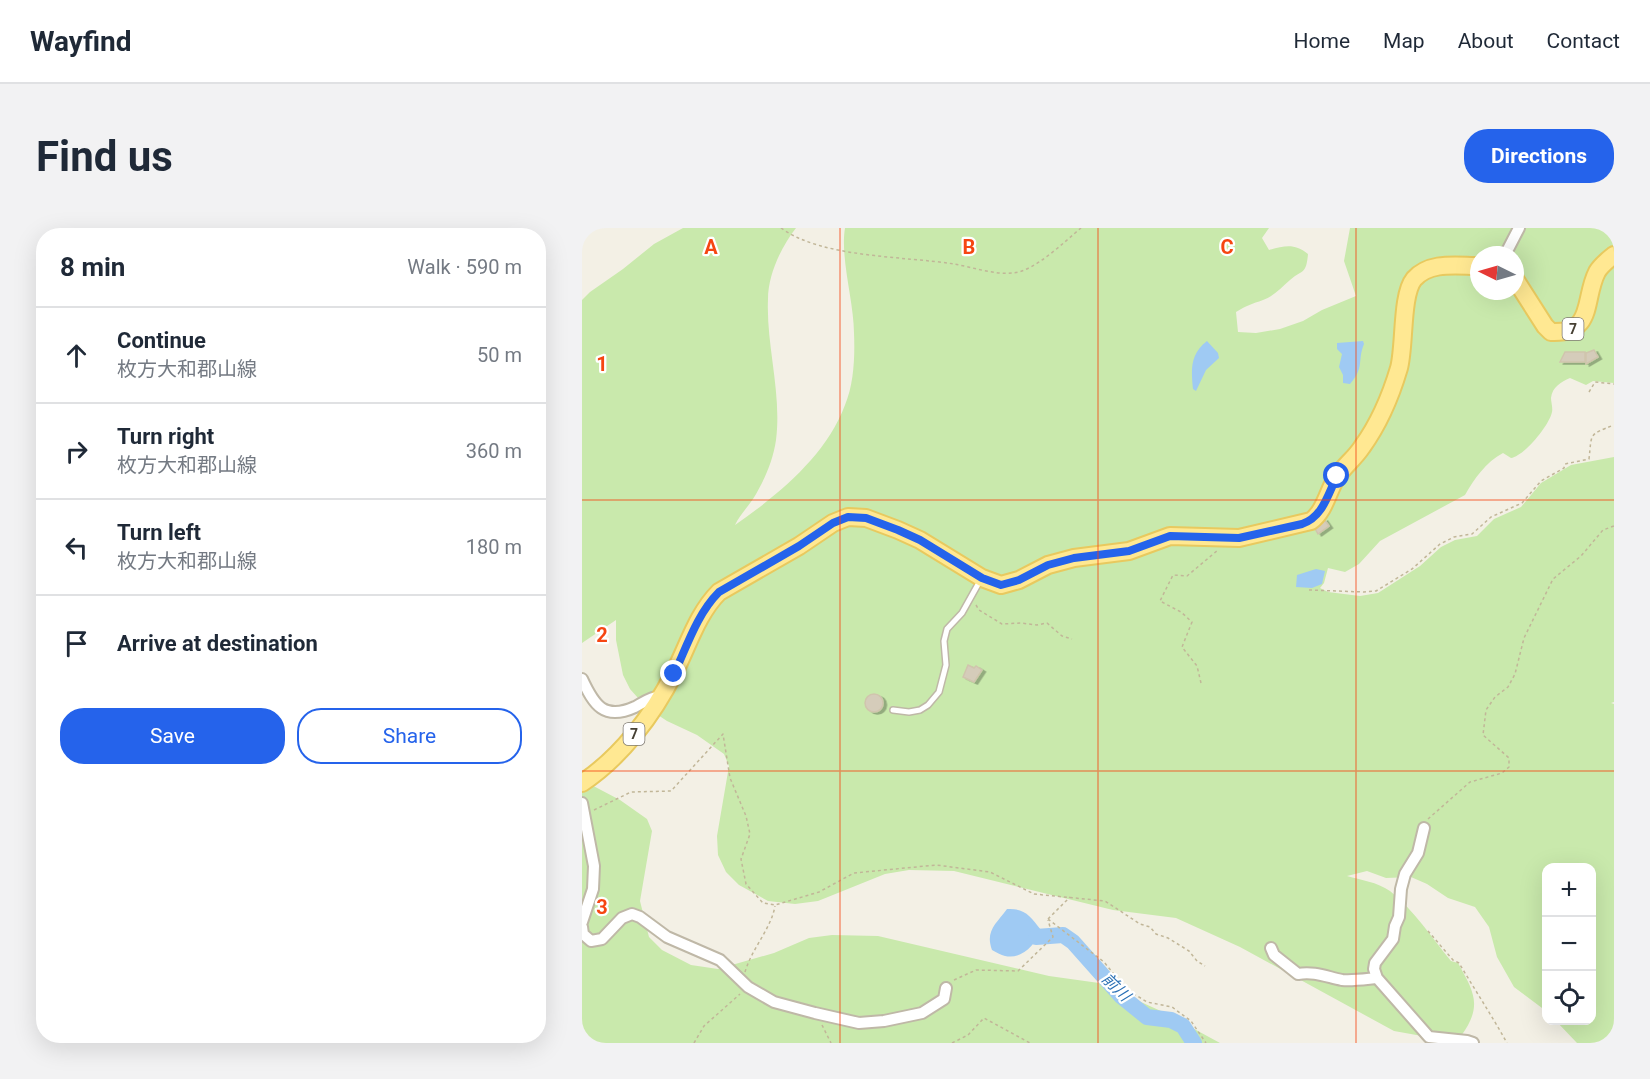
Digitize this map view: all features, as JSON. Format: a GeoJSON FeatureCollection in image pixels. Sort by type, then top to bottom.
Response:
{"type":"FeatureCollection","features":[{"type":"Feature","properties":{"kind":"main road","name":"7"},"geometry":{"type":"LineString","coordinates":[[1524,293],[1551,332],[1562,333],[1576,328],[1588,307],[1597,272],[1614,255]]}},
{"type":"Feature","properties":{"kind":"main road","name":"7"},"geometry":{"type":"LineString","coordinates":[[582,783],[599,771],[641,727],[662,696],[701,617],[711,600],[719,592],[799,546],[833,523],[848,517],[866,518],[898,530],[920,540],[982,578],[1001,585],[1009,584],[1048,565],[1074,558],[1129,551],[1170,536],[1236,538],[1292,527],[1315,518],[1337,476],[1362,448],[1391,388],[1400,360],[1410,285],[1423,272],[1432,267],[1470,266]]}},
{"type":"Feature","properties":{"kind":"street"},"geometry":{"type":"LineString","coordinates":[[1510,246],[1519,228]]}},
{"type":"Feature","properties":{"kind":"street"},"geometry":{"type":"LineString","coordinates":[[582,679],[598,707],[609,711],[622,712],[654,697],[662,696]]}},
{"type":"Feature","properties":{"kind":"street"},"geometry":{"type":"LineString","coordinates":[[582,922],[593,889],[594,866],[584,808]]}},
{"type":"Feature","properties":{"kind":"street"},"geometry":{"type":"LineString","coordinates":[[1424,828],[1419,853],[1405,874],[1401,889],[1400,917],[1395,926],[1393,939],[1374,969],[1377,978],[1430,1037],[1473,1043]]}},
{"type":"Feature","properties":{"kind":"street"},"geometry":{"type":"LineString","coordinates":[[582,927],[584,934],[591,940],[602,939],[622,918],[632,914],[640,917],[667,937],[720,960],[745,984],[774,1002],[859,1023],[884,1021],[922,1013],[944,999],[946,988]]}},
{"type":"Feature","properties":{"kind":"street"},"geometry":{"type":"LineString","coordinates":[[1271,948],[1274,955],[1298,974],[1323,974],[1344,980],[1377,978]]}},
{"type":"Feature","properties":{"kind":"lane"},"geometry":{"type":"LineString","coordinates":[[893,710],[909,712],[920,710],[928,705],[939,692],[946,665],[944,641],[946,628],[962,613],[982,578]]}},
{"type":"Feature","properties":{"kind":"path"},"geometry":{"type":"LineString","coordinates":[[781,228],[812,245],[1012,273],[1023,270],[1044,258],[1081,228]]}},
{"type":"Feature","properties":{"kind":"path"},"geometry":{"type":"LineString","coordinates":[[1589,392],[1595,382],[1614,384]]}},
{"type":"Feature","properties":{"kind":"path"},"geometry":{"type":"LineString","coordinates":[[1309,590],[1376,591],[1412,569],[1440,544],[1454,537],[1472,534],[1491,518],[1522,503],[1541,481],[1564,468],[1565,464],[1588,459],[1593,434],[1614,425]]}},
{"type":"Feature","properties":{"kind":"path"},"geometry":{"type":"LineString","coordinates":[[1424,828],[1431,815],[1470,782],[1502,773],[1509,766],[1509,758],[1483,735],[1486,710],[1495,697],[1508,687],[1524,638],[1553,579],[1581,556],[1603,530],[1614,526]]}},
{"type":"Feature","properties":{"kind":"path"},"geometry":{"type":"LineString","coordinates":[[1201,683],[1197,666],[1182,647],[1192,622],[1171,605],[1160,601],[1173,575],[1187,576],[1210,555],[1236,538]]}},
{"type":"Feature","properties":{"kind":"path"},"geometry":{"type":"LineString","coordinates":[[976,605],[979,610],[1002,624],[1047,623],[1062,636],[1072,639]]}},
{"type":"Feature","properties":{"kind":"path"},"geometry":{"type":"LineString","coordinates":[[584,808],[631,792],[671,791],[723,734],[730,778],[746,816],[750,834],[741,859],[747,884],[763,903],[776,905],[819,892],[854,873],[936,865],[990,872],[1034,894],[1106,901],[1140,924],[1150,927],[1156,934],[1168,938],[1189,951],[1197,961],[1205,966]]}},
{"type":"Feature","properties":{"kind":"path"},"geometry":{"type":"LineString","coordinates":[[1048,920],[1071,897]]}},
{"type":"Feature","properties":{"kind":"path"},"geometry":{"type":"LineString","coordinates":[[694,1043],[704,1026],[745,984],[750,956],[773,916],[776,905]]}},
{"type":"Feature","properties":{"kind":"path"},"geometry":{"type":"LineString","coordinates":[[946,988],[954,980],[976,970],[1018,971],[1053,938],[1048,920]]}},
{"type":"Feature","properties":{"kind":"path"},"geometry":{"type":"LineString","coordinates":[[1048,920],[1104,962],[1126,989],[1147,1002],[1172,1006],[1191,1021],[1206,1043]]}},
{"type":"Feature","properties":{"kind":"path"},"geometry":{"type":"LineString","coordinates":[[1428,931],[1453,960],[1459,963],[1507,1043]]}},
{"type":"Feature","properties":{"kind":"path"},"geometry":{"type":"LineString","coordinates":[[815,1013],[831,1043]]}},
{"type":"Feature","properties":{"kind":"path"},"geometry":{"type":"LineString","coordinates":[[952,1043],[968,1035],[984,1018],[1030,1043]]}},
{"type":"Feature","properties":{"kind":"green space"},"geometry":{"type":"Polygon","coordinates":[[[683,228],[796,228],[776,262],[769,290],[769,334],[777,404],[775,448],[761,485],[735,525],[768,501],[799,473],[837,424],[848,397],[854,351],[853,321],[844,253],[845,228],[1269,228],[1262,238],[1269,250],[1294,247],[1308,254],[1303,271],[1274,294],[1236,312],[1238,332],[1256,333],[1280,329],[1303,321],[1322,310],[1356,296],[1344,261],[1350,228],[1614,228],[1614,383],[1593,381],[1586,385],[1570,378],[1560,383],[1552,394],[1550,418],[1535,440],[1522,452],[1511,458],[1503,453],[1491,461],[1481,471],[1465,495],[1380,541],[1359,564],[1345,572],[1328,568],[1324,583],[1320,588],[1328,592],[1360,596],[1378,593],[1420,566],[1441,547],[1455,540],[1477,536],[1494,519],[1521,507],[1541,483],[1571,465],[1614,457],[1614,702],[1611,703],[1614,704],[1614,1043],[1577,1043],[1560,1025],[1596,1025],[1596,863],[1542,863],[1542,1008],[1514,987],[1497,957],[1489,927],[1475,907],[1448,898],[1427,884],[1411,877],[1386,878],[1367,871],[1347,876],[1374,883],[1390,891],[1415,915],[1451,961],[1458,963],[1474,999],[1472,1016],[1461,1036],[1422,1036],[1394,1031],[1240,947],[1176,918],[1113,910],[954,871],[909,870],[885,874],[818,901],[795,904],[768,901],[739,885],[726,872],[718,855],[717,836],[729,766],[724,754],[697,735],[667,721],[646,707],[630,689],[623,675],[616,640],[616,620],[582,643],[582,300],[654,244],[683,228]]]}},
{"type":"Feature","properties":{"kind":"green space"},"geometry":{"type":"Polygon","coordinates":[[[582,780],[620,800],[647,819],[652,831],[640,901],[649,937],[662,950],[691,965],[718,969],[774,953],[809,938],[832,935],[878,936],[1049,976],[1099,983],[1163,1012],[1220,1043],[582,1043],[582,780]]]}},
{"type":"Feature","properties":{"kind":"water"},"geometry":{"type":"Polygon","coordinates":[[[1207,341],[1218,353],[1219,358],[1206,370],[1196,391],[1193,389],[1193,363],[1197,351],[1207,341]]]}},
{"type":"Feature","properties":{"kind":"water"},"geometry":{"type":"Polygon","coordinates":[[[1363,341],[1358,373],[1350,384],[1343,383],[1343,375],[1339,367],[1342,354],[1337,349],[1337,343],[1363,341]]]}},
{"type":"Feature","properties":{"kind":"water"},"geometry":{"type":"Polygon","coordinates":[[[1316,569],[1325,571],[1322,584],[1312,588],[1296,587],[1297,575],[1316,569]]]}},
{"type":"Feature","properties":{"kind":"water"},"geometry":{"type":"Polygon","coordinates":[[[1007,909],[1027,914],[1041,930],[1036,941],[1028,950],[1011,957],[1003,956],[992,950],[990,943],[993,928],[1007,909]]]}},
{"type":"Feature","properties":{"kind":"building"},"geometry":{"type":"Polygon","coordinates":[[[1594,350],[1598,357],[1586,364],[1586,353],[1594,350]]]}},
{"type":"Feature","properties":{"kind":"building"},"geometry":{"type":"Polygon","coordinates":[[[1565,352],[1585,352],[1585,362],[1560,362],[1565,352]]]}},
{"type":"Feature","properties":{"kind":"building"},"geometry":{"type":"Polygon","coordinates":[[[1324,519],[1329,526],[1318,534],[1314,527],[1324,519]]]}},
{"type":"Feature","properties":{"kind":"building"},"geometry":{"type":"Polygon","coordinates":[[[968,665],[982,670],[974,682],[963,677],[968,665]]]}},
{"type":"Feature","properties":{"kind":"building"},"geometry":{"type":"Polygon","coordinates":[[[870,694],[878,694],[883,699],[881,710],[870,712],[865,707],[865,699],[870,694]]]}},
{"type":"Feature","properties":{"kind":"waterway","name":"前川"},"geometry":{"type":"LineString","coordinates":[[1036,937],[1063,935],[1073,942],[1121,996],[1147,1017],[1171,1020],[1183,1026],[1194,1043]]}},
{"type":"Feature","properties":{"kind":"route"},"geometry":{"type":"LineString","coordinates":[[674,674],[701,617],[711,600],[719,592],[799,546],[819,531],[848,517],[866,518],[898,530],[920,540],[982,578],[1001,585],[1019,580],[1048,565],[1074,558],[1129,551],[1170,536],[1239,538],[1302,524],[1311,521],[1319,513],[1337,476]]}}]}
